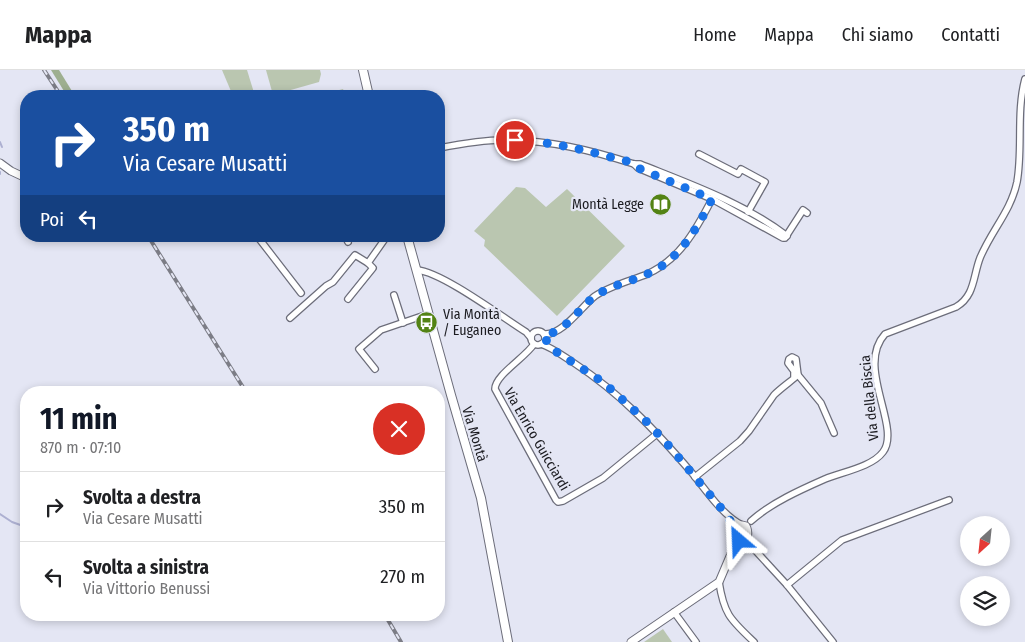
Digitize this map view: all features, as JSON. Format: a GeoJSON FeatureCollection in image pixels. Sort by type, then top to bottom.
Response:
{"type":"FeatureCollection","features":[{"type":"Feature","properties":{"kind":"main road"},"geometry":{"type":"LineString","coordinates":[[362,70],[367,90]]}},
{"type":"Feature","properties":{"kind":"main road","name":"Via Montà"},"geometry":{"type":"LineString","coordinates":[[409,242],[481,498],[508,642]]}},
{"type":"Feature","properties":{"kind":"street","name":"Via della Biscia"},"geometry":{"type":"LineString","coordinates":[[719,582],[731,553],[751,520],[766,509],[825,479],[876,460],[885,449],[888,433],[876,370],[875,349],[884,334],[956,307],[963,303],[968,296],[981,256],[1009,206],[1017,182],[1021,102],[1025,80]]}},
{"type":"Feature","properties":{"kind":"street"},"geometry":{"type":"LineString","coordinates":[[445,147],[502,140],[555,143],[640,164],[725,200],[748,212],[786,237]]}},
{"type":"Feature","properties":{"kind":"street"},"geometry":{"type":"LineString","coordinates":[[699,154],[738,174],[741,169],[764,182],[748,212]]}},
{"type":"Feature","properties":{"kind":"street"},"geometry":{"type":"LineString","coordinates":[[1,163],[20,175]]}},
{"type":"Feature","properties":{"kind":"street"},"geometry":{"type":"LineString","coordinates":[[634,164],[638,168],[712,199],[780,237],[786,237]]}},
{"type":"Feature","properties":{"kind":"street"},"geometry":{"type":"LineString","coordinates":[[695,186],[699,191],[708,194],[712,199],[725,200]]}},
{"type":"Feature","properties":{"kind":"street"},"geometry":{"type":"LineString","coordinates":[[533,338],[555,332],[597,295],[654,271],[670,259],[691,236],[712,199]]}},
{"type":"Feature","properties":{"kind":"street"},"geometry":{"type":"LineString","coordinates":[[786,237],[803,210],[807,213]]}},
{"type":"Feature","properties":{"kind":"street"},"geometry":{"type":"LineString","coordinates":[[739,213],[748,212]]}},
{"type":"Feature","properties":{"kind":"street"},"geometry":{"type":"LineString","coordinates":[[748,212],[756,222]]}},
{"type":"Feature","properties":{"kind":"street"},"geometry":{"type":"LineString","coordinates":[[261,242],[301,293]]}},
{"type":"Feature","properties":{"kind":"street"},"geometry":{"type":"LineString","coordinates":[[368,263],[383,242]]}},
{"type":"Feature","properties":{"kind":"street"},"geometry":{"type":"LineString","coordinates":[[290,318],[333,282],[355,255],[373,268],[348,299]]}},
{"type":"Feature","properties":{"kind":"street"},"geometry":{"type":"LineString","coordinates":[[417,270],[428,272],[444,280],[603,382],[658,433],[721,508],[744,530]]}},
{"type":"Feature","properties":{"kind":"street"},"geometry":{"type":"LineString","coordinates":[[394,295],[403,323]]}},
{"type":"Feature","properties":{"kind":"street"},"geometry":{"type":"LineString","coordinates":[[375,369],[359,349],[381,330],[428,314]]}},
{"type":"Feature","properties":{"kind":"street"},"geometry":{"type":"LineString","coordinates":[[533,338],[538,330],[552,349]]}},
{"type":"Feature","properties":{"kind":"street","name":"Via Enrico Guicciardi"},"geometry":{"type":"LineString","coordinates":[[533,338],[494,386],[494,389],[558,502],[603,478],[658,433]]}},
{"type":"Feature","properties":{"kind":"street"},"geometry":{"type":"LineString","coordinates":[[695,477],[740,441],[750,431],[774,395],[796,377],[821,403],[834,433]]}},
{"type":"Feature","properties":{"kind":"street"},"geometry":{"type":"LineString","coordinates":[[787,584],[846,538],[949,500]]}},
{"type":"Feature","properties":{"kind":"street"},"geometry":{"type":"LineString","coordinates":[[721,508],[744,530],[754,549],[787,584],[833,642]]}},
{"type":"Feature","properties":{"kind":"street"},"geometry":{"type":"LineString","coordinates":[[744,530],[740,543],[754,549]]}},
{"type":"Feature","properties":{"kind":"street"},"geometry":{"type":"LineString","coordinates":[[731,553],[743,545]]}},
{"type":"Feature","properties":{"kind":"street"},"geometry":{"type":"LineString","coordinates":[[631,642],[719,582],[722,601],[730,618],[754,642]]}},
{"type":"Feature","properties":{"kind":"street"},"geometry":{"type":"LineString","coordinates":[[674,612],[696,642]]}},
{"type":"Feature","properties":{"kind":"green space"},"geometry":{"type":"Polygon","coordinates":[[[51,70],[59,70],[71,90],[63,90],[51,70]]]}},
{"type":"Feature","properties":{"kind":"green space"},"geometry":{"type":"Polygon","coordinates":[[[222,70],[247,70],[253,90],[230,90],[222,70]]]}},
{"type":"Feature","properties":{"kind":"green space"},"geometry":{"type":"Polygon","coordinates":[[[266,70],[320,70],[319,82],[291,90],[272,90],[266,70]]]}},
{"type":"Feature","properties":{"kind":"green space"},"geometry":{"type":"Polygon","coordinates":[[[516,187],[525,188],[546,207],[567,189],[625,246],[557,316],[484,246],[485,240],[474,231],[516,187]]]}},
{"type":"Feature","properties":{"kind":"green space"},"geometry":{"type":"Polygon","coordinates":[[[663,629],[672,642],[644,642],[663,629]]]}},
{"type":"Feature","properties":{"kind":"waterway"},"geometry":{"type":"LineString","coordinates":[[0,142],[2,147]]}},
{"type":"Feature","properties":{"kind":"waterway"},"geometry":{"type":"LineString","coordinates":[[0,514],[20,525]]}},
{"type":"Feature","properties":{"kind":"railway"},"geometry":{"type":"LineString","coordinates":[[44,70],[57,90]]}},
{"type":"Feature","properties":{"kind":"railway"},"geometry":{"type":"LineString","coordinates":[[152,242],[242,386]]}},
{"type":"Feature","properties":{"kind":"railway"},"geometry":{"type":"LineString","coordinates":[[389,621],[401,642]]}},
{"type":"Feature","properties":{"kind":"place","name":"Montà Legge"},"geometry":{"type":"Point","coordinates":[660,204]}},
{"type":"Feature","properties":{"kind":"place","name":"Via Montà / Euganeo"},"geometry":{"type":"Point","coordinates":[427,322]}},
{"type":"Feature","properties":{"kind":"route"},"geometry":{"type":"LineString","coordinates":[[515,140],[555,143],[615,158],[634,164],[638,168],[712,199],[684,246],[670,259],[654,271],[597,295],[555,332],[544,334],[552,349],[603,382],[658,433],[721,508],[737,530],[739,541]]}}]}
